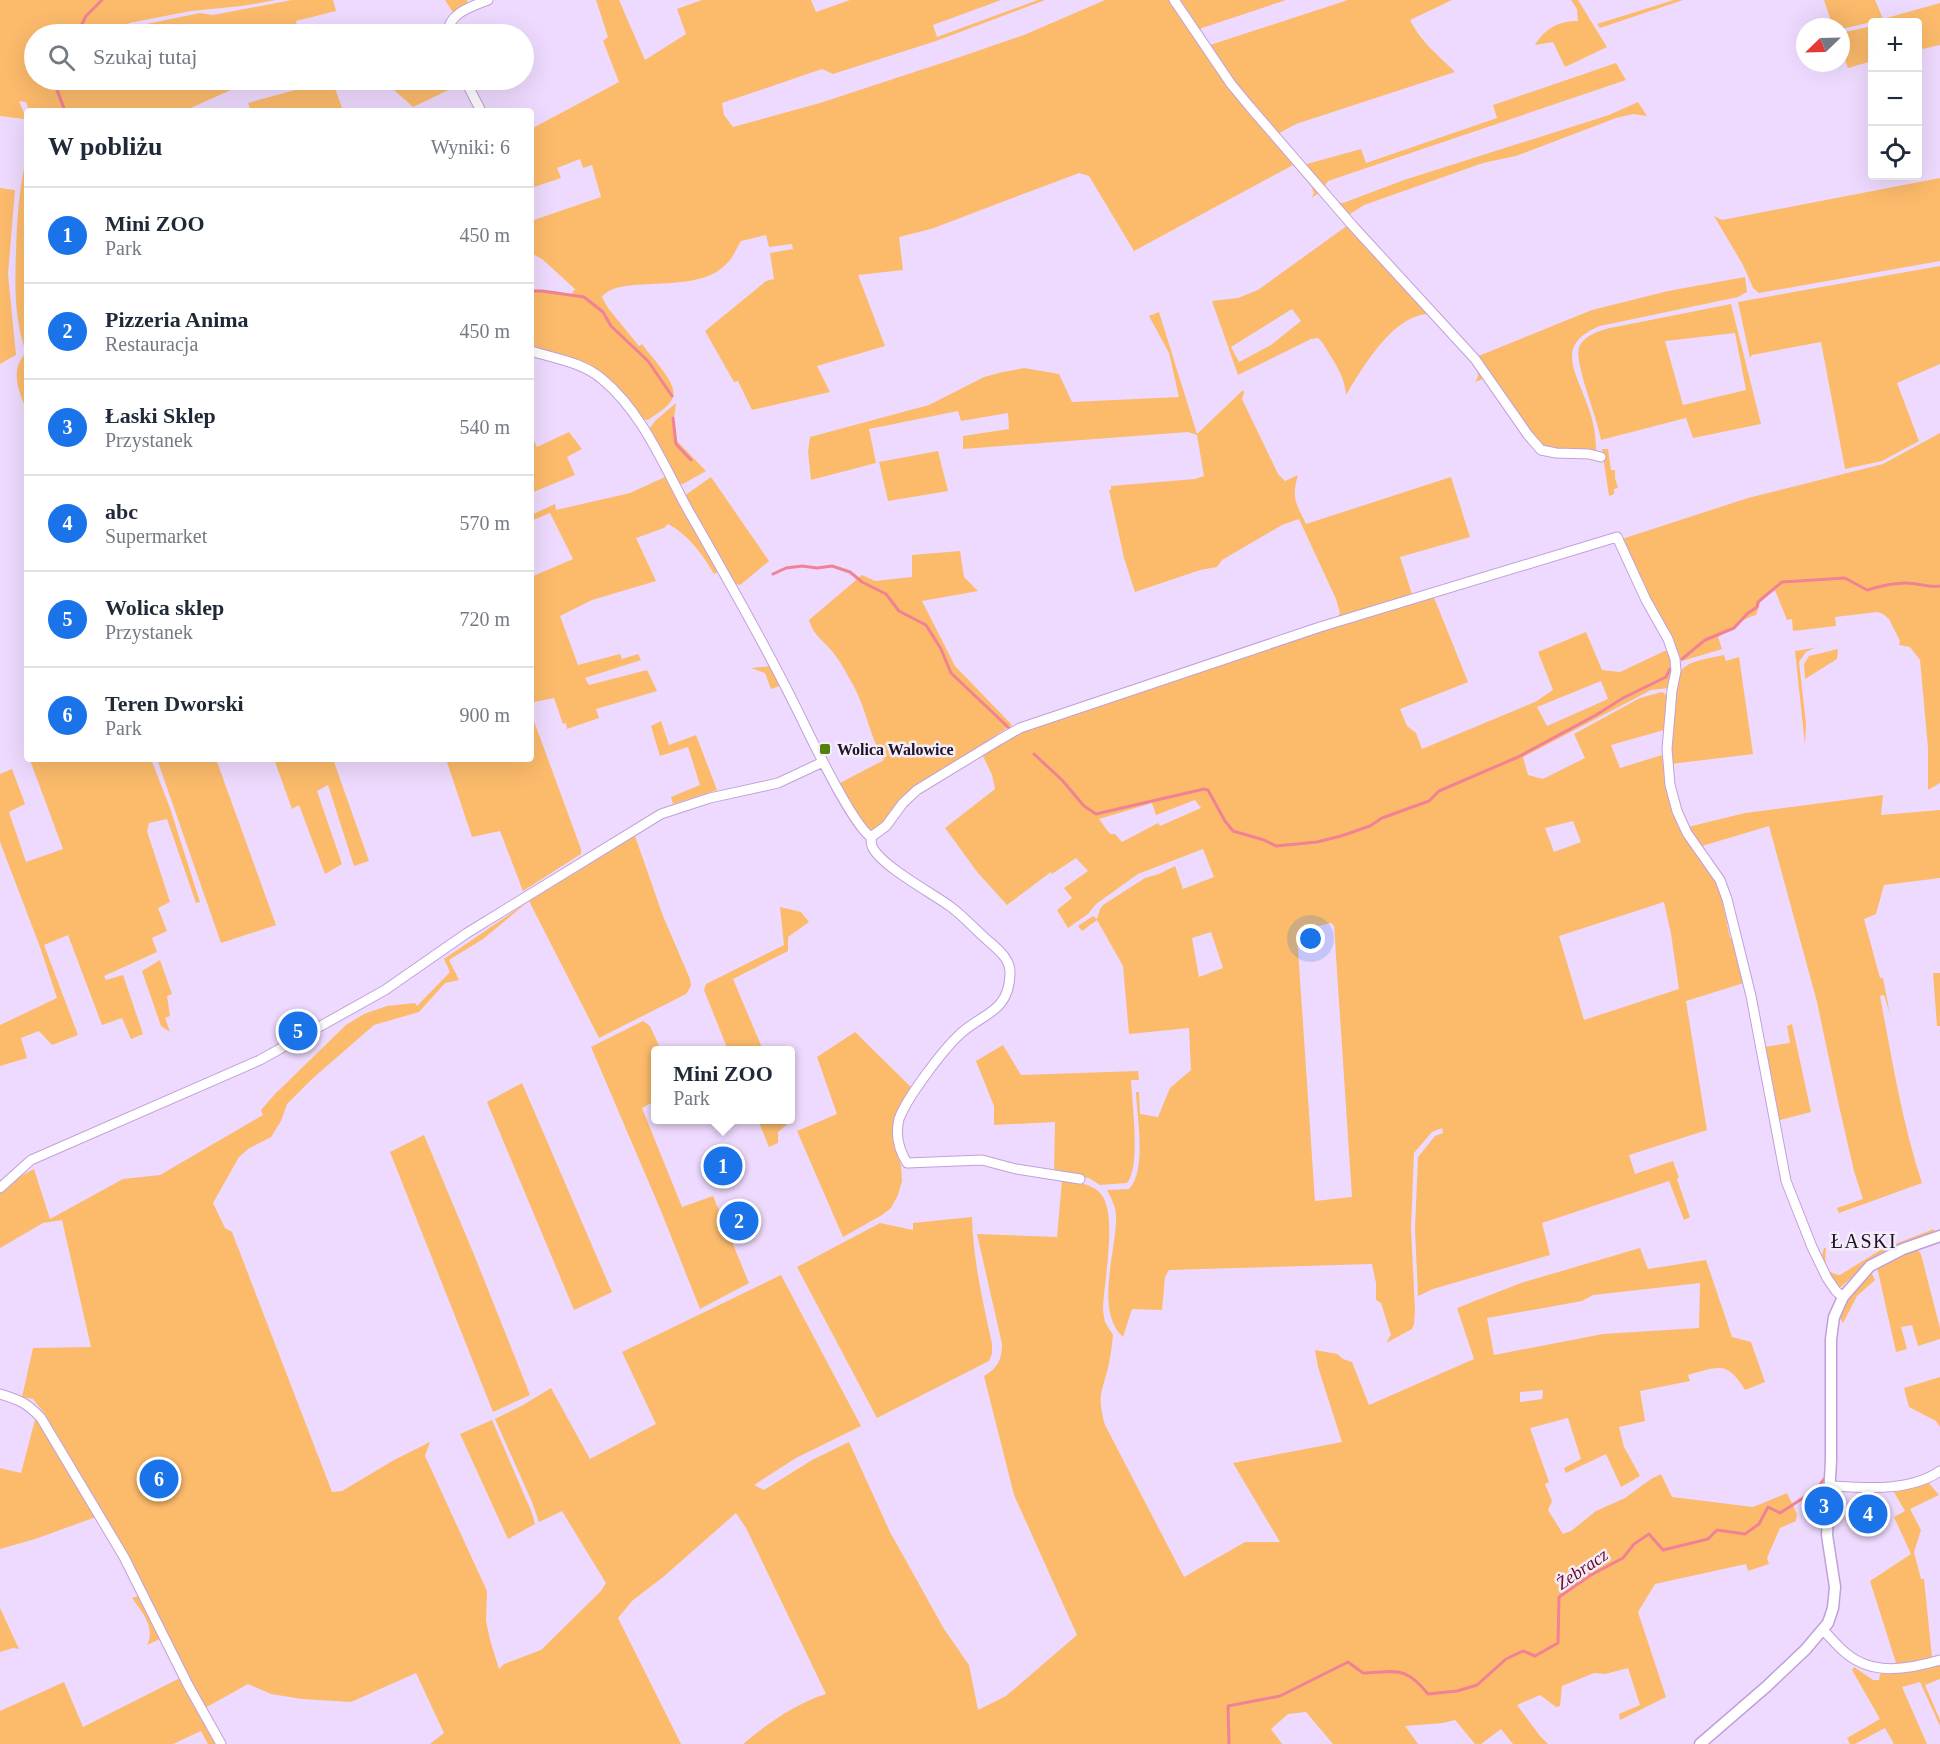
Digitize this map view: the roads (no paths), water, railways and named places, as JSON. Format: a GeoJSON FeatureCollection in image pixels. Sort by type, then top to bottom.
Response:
{"type":"FeatureCollection","features":[{"type":"Feature","properties":{"kind":"street"},"geometry":{"type":"LineString","coordinates":[[450,24],[456,15],[488,0]]}},
{"type":"Feature","properties":{"kind":"street"},"geometry":{"type":"LineString","coordinates":[[1174,0],[1231,84],[1281,145],[1475,359],[1541,450],[1601,457]]}},
{"type":"Feature","properties":{"kind":"street"},"geometry":{"type":"LineString","coordinates":[[470,90],[479,108]]}},
{"type":"Feature","properties":{"kind":"street"},"geometry":{"type":"LineString","coordinates":[[534,352],[566,360],[594,373],[614,390],[644,428],[752,621],[823,762],[861,828],[871,837],[872,847],[889,865],[952,908],[1005,956],[1011,971],[1003,1003],[962,1033],[938,1058],[899,1120],[897,1140],[907,1163],[982,1160],[1016,1169],[1080,1179]]}},
{"type":"Feature","properties":{"kind":"street"},"geometry":{"type":"LineString","coordinates":[[871,837],[886,826],[903,803],[917,790],[1020,729],[1378,608],[1617,537],[1646,600],[1668,639],[1675,659],[1676,671],[1667,748],[1670,784],[1677,811],[1687,833],[1720,880],[1727,899],[1753,1007],[1786,1182],[1817,1258],[1836,1291],[1843,1297]]}},
{"type":"Feature","properties":{"kind":"street"},"geometry":{"type":"LineString","coordinates":[[0,1188],[31,1160],[260,1060],[375,995],[477,927],[661,814],[710,798],[778,783],[823,762]]}},
{"type":"Feature","properties":{"kind":"street"},"geometry":{"type":"LineString","coordinates":[[1700,1744],[1758,1694],[1824,1631],[1835,1598],[1834,1575],[1827,1535],[1830,1486],[1831,1339],[1834,1317],[1843,1297],[1857,1279],[1877,1262],[1903,1249],[1940,1236]]}},
{"type":"Feature","properties":{"kind":"street"},"geometry":{"type":"LineString","coordinates":[[0,1394],[21,1400],[41,1418],[124,1557],[188,1685],[221,1744]]}},
{"type":"Feature","properties":{"kind":"street"},"geometry":{"type":"LineString","coordinates":[[1830,1486],[1905,1484],[1923,1480],[1940,1471]]}},
{"type":"Feature","properties":{"kind":"street"},"geometry":{"type":"LineString","coordinates":[[1824,1631],[1853,1659],[1875,1667],[1898,1669],[1940,1660]]}},
{"type":"Feature","properties":{"kind":"waterway"},"geometry":{"type":"LineString","coordinates":[[82,24],[86,16],[102,0]]}},
{"type":"Feature","properties":{"kind":"waterway"},"geometry":{"type":"LineString","coordinates":[[57,90],[64,108]]}},
{"type":"Feature","properties":{"kind":"waterway"},"geometry":{"type":"LineString","coordinates":[[534,291],[584,297],[603,312],[611,326],[648,361],[672,396]]}},
{"type":"Feature","properties":{"kind":"waterway"},"geometry":{"type":"LineString","coordinates":[[673,418],[676,444],[691,460]]}},
{"type":"Feature","properties":{"kind":"waterway"},"geometry":{"type":"LineString","coordinates":[[773,574],[786,568],[832,566],[850,572],[862,582],[886,594],[899,611],[926,625],[941,649],[951,673],[1009,728]]}},
{"type":"Feature","properties":{"kind":"waterway"},"geometry":{"type":"LineString","coordinates":[[1682,659],[1705,640],[1734,628],[1757,607],[1758,602],[1782,582],[1845,578],[1867,590],[1901,583],[1940,586]]}},
{"type":"Feature","properties":{"kind":"waterway"},"geometry":{"type":"LineString","coordinates":[[1034,754],[1062,780],[1084,806],[1096,814],[1204,789],[1208,790],[1233,831],[1276,846],[1317,842],[1370,826],[1382,818],[1429,801],[1439,791],[1518,757],[1623,698],[1666,677],[1670,669]]}},
{"type":"Feature","properties":{"kind":"waterway","name":"Żebracz"},"geometry":{"type":"LineString","coordinates":[[1229,1744],[1228,1706],[1280,1696],[1348,1662],[1363,1673],[1399,1672],[1406,1674],[1428,1694],[1457,1691],[1477,1685],[1506,1659],[1523,1651],[1535,1656],[1558,1643],[1559,1597],[1591,1575],[1623,1558],[1634,1544],[1649,1534],[1663,1550],[1708,1539],[1717,1530],[1745,1534],[1759,1524],[1768,1507],[1780,1513],[1817,1489],[1825,1478]]}},
{"type":"Feature","properties":{"kind":"place","name":"Wolica Walowice"},"geometry":{"type":"Point","coordinates":[825,749]}},
{"type":"Feature","properties":{"kind":"place","name":"Wolica sklep"},"geometry":{"type":"Point","coordinates":[298,1031]}},
{"type":"Feature","properties":{"kind":"place","name":"Mini ZOO"},"geometry":{"type":"Point","coordinates":[723,1166]}},
{"type":"Feature","properties":{"kind":"place","name":"Pizzeria Anima"},"geometry":{"type":"Point","coordinates":[739,1221]}},
{"type":"Feature","properties":{"kind":"place","name":"Teren Dworski"},"geometry":{"type":"Point","coordinates":[159,1479]}},
{"type":"Feature","properties":{"kind":"place","name":"Łaski Sklep"},"geometry":{"type":"Point","coordinates":[1824,1506]}},
{"type":"Feature","properties":{"kind":"place","name":"abc"},"geometry":{"type":"Point","coordinates":[1868,1514]}},
{"type":"Feature","properties":{"kind":"district","name":"ŁASKI"},"geometry":{"type":"Point","coordinates":[1864,1241]}}]}
